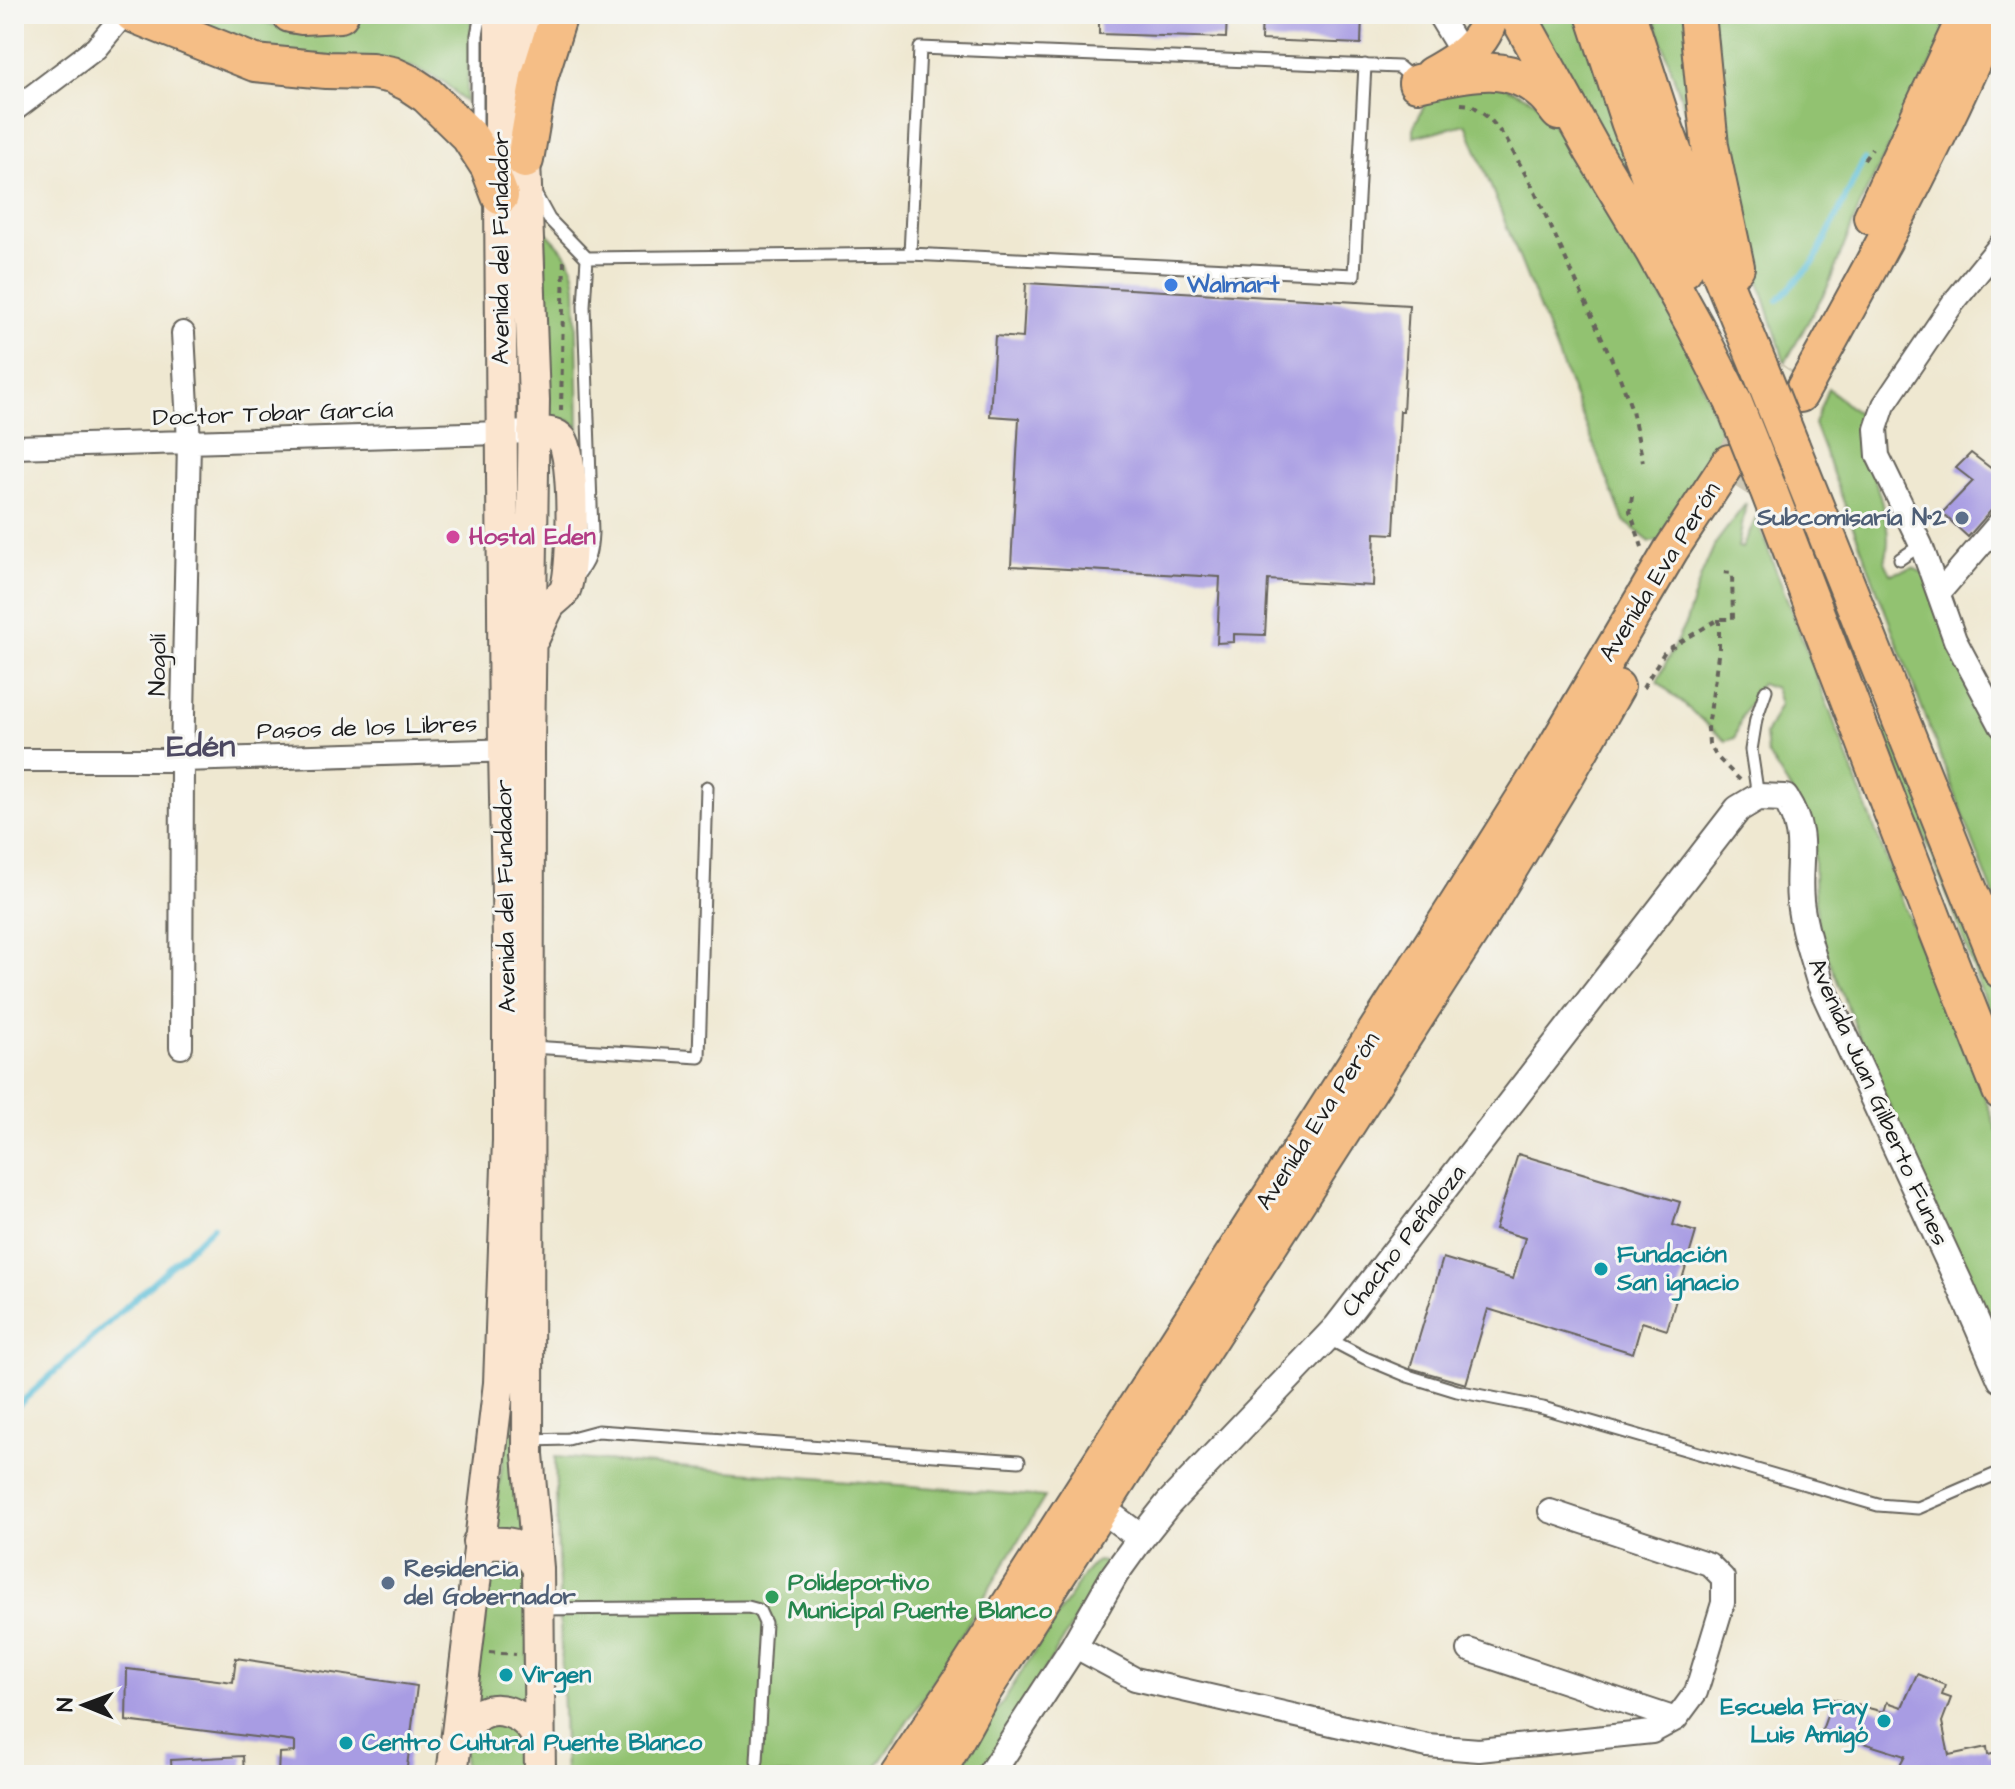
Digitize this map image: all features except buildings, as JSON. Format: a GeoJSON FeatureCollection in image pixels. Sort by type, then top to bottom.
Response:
{"type":"FeatureCollection","features":[{"type":"Feature","properties":{"kind":"highway"},"geometry":{"type":"LineString","coordinates":[[133,14],[255,63],[372,71],[409,83],[427,95],[469,136],[489,167],[500,196]]}},
{"type":"Feature","properties":{"kind":"highway"},"geometry":{"type":"LineString","coordinates":[[290,14],[340,14]]}},
{"type":"Feature","properties":{"kind":"highway"},"geometry":{"type":"LineString","coordinates":[[525,160],[539,78],[559,14]]}},
{"type":"Feature","properties":{"kind":"highway"},"geometry":{"type":"LineString","coordinates":[[1417,83],[1463,55],[1483,36],[1490,14]]}},
{"type":"Feature","properties":{"kind":"highway"},"geometry":{"type":"LineString","coordinates":[[1517,14],[1593,151],[1654,252],[1733,401]]}},
{"type":"Feature","properties":{"kind":"highway"},"geometry":{"type":"LineString","coordinates":[[1594,14],[1629,121],[1733,401],[1744,479],[1935,924],[2001,1091]]}},
{"type":"Feature","properties":{"kind":"highway"},"geometry":{"type":"LineString","coordinates":[[1627,14],[1700,224],[1783,377]]}},
{"type":"Feature","properties":{"kind":"highway"},"geometry":{"type":"LineString","coordinates":[[1697,14],[1710,146],[1783,377],[1791,446],[2001,970]]}},
{"type":"Feature","properties":{"kind":"highway"},"geometry":{"type":"LineString","coordinates":[[1417,83],[1488,70],[1525,80],[1543,93],[1593,151]]}},
{"type":"Feature","properties":{"kind":"main road","name":"Avenida del Fundador"},"geometry":{"type":"LineString","coordinates":[[500,14],[503,432],[529,1047],[528,1440],[538,1568],[540,1763]]}},
{"type":"Feature","properties":{"kind":"main road","name":"Avenida del Fundador"},"geometry":{"type":"LineString","coordinates":[[452,1775],[499,1383],[508,1140],[508,940],[516,750],[530,646],[534,400],[523,14]]}},
{"type":"Feature","properties":{"kind":"main road"},"geometry":{"type":"LineString","coordinates":[[1783,377],[1851,258],[1966,14]]}},
{"type":"Feature","properties":{"kind":"main road"},"geometry":{"type":"LineString","coordinates":[[1783,377],[1868,271],[1939,133],[1994,14]]}},
{"type":"Feature","properties":{"kind":"main road"},"geometry":{"type":"LineString","coordinates":[[530,646],[551,604],[566,590],[571,483],[569,454],[563,441],[556,434],[533,432]]}},
{"type":"Feature","properties":{"kind":"main road","name":"Avenida Eva Perón"},"geometry":{"type":"LineString","coordinates":[[937,1775],[982,1694],[1479,920],[1567,775],[1687,563],[1744,479]]}},
{"type":"Feature","properties":{"kind":"main road","name":"Avenida Eva Perón"},"geometry":{"type":"LineString","coordinates":[[897,1775],[1458,902],[1548,759],[1671,550],[1744,479]]}},
{"type":"Feature","properties":{"kind":"main road"},"geometry":{"type":"LineString","coordinates":[[478,1542],[517,1544],[527,1551],[538,1568]]}},
{"type":"Feature","properties":{"kind":"main road"},"geometry":{"type":"LineString","coordinates":[[455,1744],[481,1713],[510,1712],[534,1730],[540,1763]]}},
{"type":"Feature","properties":{"kind":"street"},"geometry":{"type":"LineString","coordinates":[[14,110],[96,48],[124,14]]}},
{"type":"Feature","properties":{"kind":"street"},"geometry":{"type":"LineString","coordinates":[[1438,14],[1463,55]]}},
{"type":"Feature","properties":{"kind":"street"},"geometry":{"type":"LineString","coordinates":[[2001,244],[1953,303],[1884,405],[1876,429],[1878,456],[1921,545],[1955,640],[2001,726]]}},
{"type":"Feature","properties":{"kind":"street","name":"Nogolí"},"geometry":{"type":"LineString","coordinates":[[181,1047],[182,760],[189,443],[183,333]]}},
{"type":"Feature","properties":{"kind":"street","name":"Doctor Tobar García"},"geometry":{"type":"LineString","coordinates":[[14,447],[533,432]]}},
{"type":"Feature","properties":{"kind":"street"},"geometry":{"type":"LineString","coordinates":[[1939,593],[2001,521]]}},
{"type":"Feature","properties":{"kind":"street","name":"Pasos de los Libres"},"geometry":{"type":"LineString","coordinates":[[14,760],[182,760],[516,750]]}},
{"type":"Feature","properties":{"kind":"street","name":"Chacho Peñaloza"},"geometry":{"type":"LineString","coordinates":[[990,1775],[1074,1646],[1115,1574],[1141,1538],[1168,1504],[1337,1327],[1738,809],[1758,797]]}},
{"type":"Feature","properties":{"kind":"street","name":"Avenida Juan Gilberto Funes"},"geometry":{"type":"LineString","coordinates":[[1758,797],[1785,798],[1795,813],[1801,834],[1800,899],[1821,985],[2001,1379]]}},
{"type":"Feature","properties":{"kind":"street"},"geometry":{"type":"LineString","coordinates":[[1101,1508],[1141,1538]]}},
{"type":"Feature","properties":{"kind":"street"},"geometry":{"type":"LineString","coordinates":[[1074,1646],[1135,1679],[1428,1746],[1479,1750],[1652,1732],[1676,1719],[1696,1692],[1723,1603],[1723,1578],[1709,1564],[1550,1511]]}},
{"type":"Feature","properties":{"kind":"street"},"geometry":{"type":"LineString","coordinates":[[1469,1650],[1676,1719]]}},
{"type":"Feature","properties":{"kind":"lane"},"geometry":{"type":"LineString","coordinates":[[477,146],[477,35],[481,14]]}},
{"type":"Feature","properties":{"kind":"lane"},"geometry":{"type":"LineString","coordinates":[[910,254],[920,48],[1399,67],[1417,83]]}},
{"type":"Feature","properties":{"kind":"lane"},"geometry":{"type":"LineString","coordinates":[[525,160],[539,203],[549,219],[587,258],[910,254],[1354,275],[1365,65]]}},
{"type":"Feature","properties":{"kind":"lane"},"geometry":{"type":"LineString","coordinates":[[566,590],[591,553],[584,306],[587,258]]}},
{"type":"Feature","properties":{"kind":"lane"},"geometry":{"type":"LineString","coordinates":[[1900,559],[1921,545]]}},
{"type":"Feature","properties":{"kind":"lane"},"geometry":{"type":"LineString","coordinates":[[1758,797],[1751,750],[1756,719],[1766,690]]}},
{"type":"Feature","properties":{"kind":"lane"},"geometry":{"type":"LineString","coordinates":[[529,1047],[699,1057],[707,787]]}},
{"type":"Feature","properties":{"kind":"lane"},"geometry":{"type":"LineString","coordinates":[[1326,1338],[1408,1376],[1543,1408],[1878,1505],[1918,1508],[2001,1472]]}},
{"type":"Feature","properties":{"kind":"lane"},"geometry":{"type":"LineString","coordinates":[[528,1440],[568,1439],[598,1431],[1019,1461]]}},
{"type":"Feature","properties":{"kind":"lane"},"geometry":{"type":"LineString","coordinates":[[538,1609],[748,1607],[759,1610],[765,1623],[757,1761]]}},
{"type":"Feature","properties":{"kind":"path"},"geometry":{"type":"LineString","coordinates":[[1458,104],[1472,105],[1490,119],[1506,139],[1534,190],[1619,375],[1632,410],[1643,462]]}},
{"type":"Feature","properties":{"kind":"path"},"geometry":{"type":"LineString","coordinates":[[1719,619],[1709,744],[1717,757],[1758,797]]}},
{"type":"Feature","properties":{"kind":"path"},"geometry":{"type":"LineString","coordinates":[[467,1650],[539,1656]]}},
{"type":"Feature","properties":{"kind":"green space"},"geometry":{"type":"Polygon","coordinates":[[[177,14],[243,14],[285,29],[346,25],[371,14],[472,14],[466,103],[444,82],[414,67],[272,56],[177,14]]]}},
{"type":"Feature","properties":{"kind":"green space"},"geometry":{"type":"Polygon","coordinates":[[[1525,14],[1579,14],[1672,267],[1525,14]]]}},
{"type":"Feature","properties":{"kind":"green space"},"geometry":{"type":"Polygon","coordinates":[[[1653,14],[1688,14],[1693,135],[1653,14]]]}},
{"type":"Feature","properties":{"kind":"green space"},"geometry":{"type":"Polygon","coordinates":[[[1708,14],[1957,14],[1864,196],[1828,286],[1785,363],[1747,244],[1725,160],[1708,14]]]}},
{"type":"Feature","properties":{"kind":"green space"},"geometry":{"type":"Polygon","coordinates":[[[1484,77],[1535,101],[1603,195],[1672,315],[1727,447],[1693,483],[1660,541],[1650,542],[1624,521],[1466,124],[1414,137],[1414,126],[1434,86],[1484,77]]]}},
{"type":"Feature","properties":{"kind":"green space"},"geometry":{"type":"Polygon","coordinates":[[[544,230],[566,255],[575,277],[579,429],[569,421],[547,419],[544,230]]]}},
{"type":"Feature","properties":{"kind":"green space"},"geometry":{"type":"Polygon","coordinates":[[[1828,388],[1868,423],[1871,462],[1887,524],[1885,562],[1891,574],[1913,568],[1924,573],[1954,655],[2001,751],[2001,915],[1814,424],[1828,388]]]}},
{"type":"Feature","properties":{"kind":"green space"},"geometry":{"type":"Polygon","coordinates":[[[1746,503],[1738,547],[1742,548],[1756,518],[1914,931],[2001,1142],[2001,1358],[1864,1048],[1827,955],[1817,921],[1814,837],[1808,818],[1767,753],[1765,735],[1780,704],[1775,688],[1761,683],[1742,716],[1735,738],[1726,741],[1657,681],[1686,622],[1715,544],[1746,503]]]}},
{"type":"Feature","properties":{"kind":"green space"},"geometry":{"type":"Polygon","coordinates":[[[1895,724],[2001,998],[2001,1049],[1956,918],[1883,729],[1895,724]]]}},
{"type":"Feature","properties":{"kind":"green space"},"geometry":{"type":"Polygon","coordinates":[[[511,1401],[525,1537],[492,1535],[511,1401]]]}},
{"type":"Feature","properties":{"kind":"green space","name":"Polideportivo Municipal Puente Blanco"},"geometry":{"type":"Polygon","coordinates":[[[555,1457],[1045,1497],[923,1698],[872,1775],[565,1775],[555,1457]]]}},
{"type":"Feature","properties":{"kind":"green space"},"geometry":{"type":"Polygon","coordinates":[[[512,1552],[528,1570],[528,1713],[471,1713],[491,1565],[499,1556],[512,1552]]]}},
{"type":"Feature","properties":{"kind":"green space"},"geometry":{"type":"Polygon","coordinates":[[[1098,1561],[1108,1566],[981,1775],[956,1775],[1084,1574],[1098,1561]]]}},
{"type":"Feature","properties":{"kind":"green space"},"geometry":{"type":"Polygon","coordinates":[[[487,1721],[506,1722],[527,1743],[528,1775],[463,1775],[464,1748],[487,1721]]]}},
{"type":"Feature","properties":{"kind":"waterway"},"geometry":{"type":"LineString","coordinates":[[1778,300],[1814,262],[1864,160]]}},
{"type":"Feature","properties":{"kind":"waterway"},"geometry":{"type":"LineString","coordinates":[[14,1409],[213,1227]]}},
{"type":"Feature","properties":{"kind":"tunnel"},"geometry":{"type":"LineString","coordinates":[[1733,456],[1791,370]]}},
{"type":"Feature","properties":{"kind":"tunnel"},"geometry":{"type":"LineString","coordinates":[[1737,488],[1770,438]]}},
{"type":"Feature","properties":{"kind":"place","name":"Walmart"},"geometry":{"type":"Point","coordinates":[1171,285]}},
{"type":"Feature","properties":{"kind":"place","name":"Subcomisaría N°2"},"geometry":{"type":"Point","coordinates":[1962,518]}},
{"type":"Feature","properties":{"kind":"place","name":"Hostal Eden"},"geometry":{"type":"Point","coordinates":[453,537]}},
{"type":"Feature","properties":{"kind":"place","name":"Fundación San ignacio"},"geometry":{"type":"Point","coordinates":[1601,1269]}},
{"type":"Feature","properties":{"kind":"place","name":"Residencia del Gobernador"},"geometry":{"type":"Point","coordinates":[388,1583]}},
{"type":"Feature","properties":{"kind":"place","name":"Polideportivo Municipal Puente Blanco"},"geometry":{"type":"Point","coordinates":[772,1597]}},
{"type":"Feature","properties":{"kind":"place","name":"Virgen"},"geometry":{"type":"Point","coordinates":[506,1675]}},
{"type":"Feature","properties":{"kind":"place","name":"Escuela Fray Luis Amigó"},"geometry":{"type":"Point","coordinates":[1884,1721]}},
{"type":"Feature","properties":{"kind":"place","name":"Centro Cultural Puente Blanco"},"geometry":{"type":"Point","coordinates":[346,1743]}},
{"type":"Feature","properties":{"kind":"district","name":"Edén"},"geometry":{"type":"Point","coordinates":[201,746]}}]}
